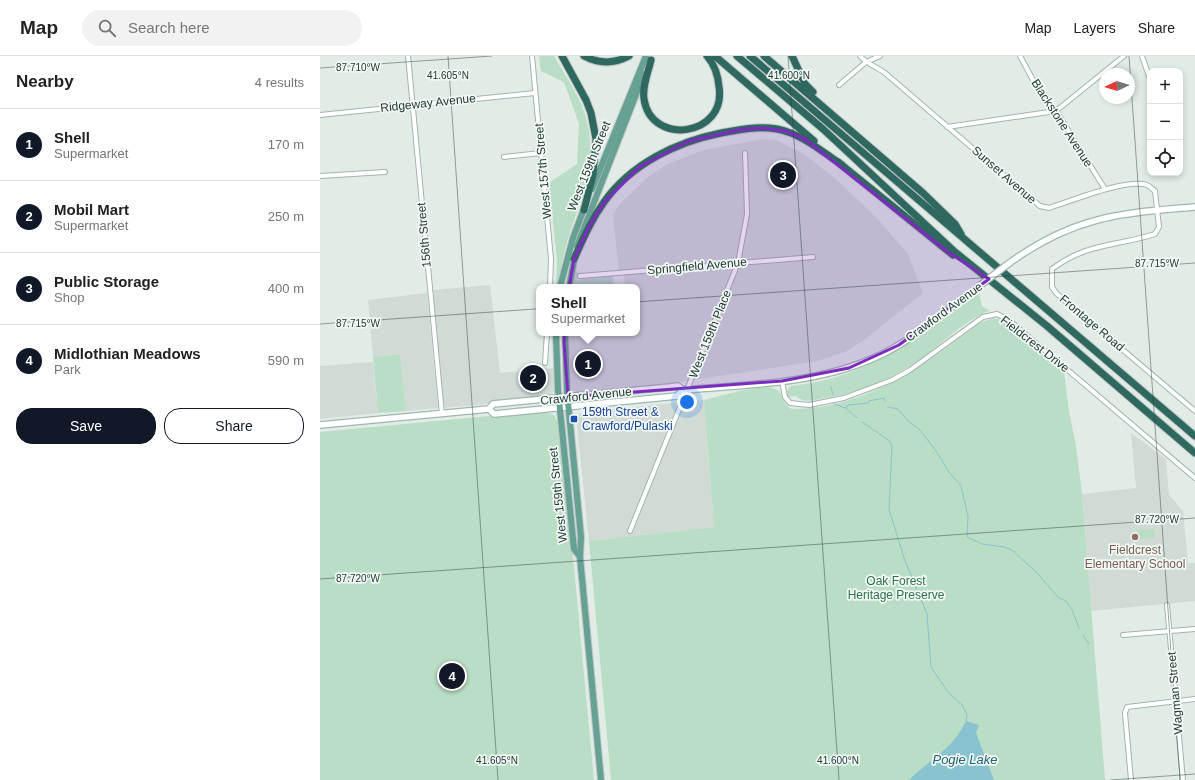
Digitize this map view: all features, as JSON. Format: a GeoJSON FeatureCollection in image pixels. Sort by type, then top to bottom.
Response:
{"type":"FeatureCollection","features":[{"type":"Feature","properties":{"kind":"highway"},"geometry":{"type":"LineString","coordinates":[[562,56],[586,100],[591,113],[596,139],[593,175],[584,210]]}},
{"type":"Feature","properties":{"kind":"highway"},"geometry":{"type":"LineString","coordinates":[[584,56],[592,61],[607,62],[629,56]]}},
{"type":"Feature","properties":{"kind":"highway"},"geometry":{"type":"LineString","coordinates":[[649,57],[644,87],[645,105],[650,115],[658,123],[669,130],[681,130],[694,129],[707,122],[715,113],[720,100],[716,68],[707,56]]}},
{"type":"Feature","properties":{"kind":"highway"},"geometry":{"type":"LineString","coordinates":[[715,56],[842,165],[948,252],[974,267]]}},
{"type":"Feature","properties":{"kind":"highway"},"geometry":{"type":"LineString","coordinates":[[737,56],[823,129],[955,252],[1047,326],[1195,453]]}},
{"type":"Feature","properties":{"kind":"highway"},"geometry":{"type":"LineString","coordinates":[[750,56],[1195,436]]}},
{"type":"Feature","properties":{"kind":"highway"},"geometry":{"type":"LineString","coordinates":[[764,56],[923,193],[955,224],[966,241]]}},
{"type":"Feature","properties":{"kind":"highway"},"geometry":{"type":"LineString","coordinates":[[792,56],[805,84],[841,121]]}},
{"type":"Feature","properties":{"kind":"highway"},"geometry":{"type":"LineString","coordinates":[[574,259],[588,228],[604,202],[620,184],[639,167],[664,151],[688,141],[743,129],[764,128],[786,131],[805,139],[842,165]]}},
{"type":"Feature","properties":{"kind":"main road","name":"West 159th Street"},"geometry":{"type":"LineString","coordinates":[[561,284],[573,238],[649,57]]}},
{"type":"Feature","properties":{"kind":"main road","name":"West 159th Street"},"geometry":{"type":"LineString","coordinates":[[570,284],[574,259],[585,223],[649,57]]}},
{"type":"Feature","properties":{"kind":"main road","name":"Crawford Avenue"},"geometry":{"type":"LineString","coordinates":[[489,409],[494,414],[677,396],[685,390],[782,381],[816,376],[849,368],[874,358],[899,345],[1034,246],[1070,228],[1090,221],[1121,214],[1195,207]]}},
{"type":"Feature","properties":{"kind":"main road","name":"West 159th Street"},"geometry":{"type":"LineString","coordinates":[[556,336],[559,398],[574,549],[580,557]]}},
{"type":"Feature","properties":{"kind":"main road","name":"West 159th Street"},"geometry":{"type":"LineString","coordinates":[[565,336],[568,397],[582,537],[580,557],[601,780]]}},
{"type":"Feature","properties":{"kind":"main road","name":"Crawford Avenue"},"geometry":{"type":"LineString","coordinates":[[320,426],[489,409],[493,404],[678,386],[685,390]]}},
{"type":"Feature","properties":{"kind":"street","name":"156th Street"},"geometry":{"type":"LineString","coordinates":[[408,56],[442,414]]}},
{"type":"Feature","properties":{"kind":"street","name":"West 157th Street"},"geometry":{"type":"LineString","coordinates":[[532,56],[551,259],[550,284]]}},
{"type":"Feature","properties":{"kind":"street","name":"Sunset Avenue"},"geometry":{"type":"LineString","coordinates":[[860,56],[866,62],[874,65],[885,73],[1040,206],[1050,208],[1105,189],[1132,185],[1147,185],[1155,191],[1157,210]]}},
{"type":"Feature","properties":{"kind":"street"},"geometry":{"type":"LineString","coordinates":[[839,85],[866,62],[880,56]]}},
{"type":"Feature","properties":{"kind":"street","name":"Blackstone Avenue"},"geometry":{"type":"LineString","coordinates":[[1020,56],[1033,80],[1056,111],[1105,189]]}},
{"type":"Feature","properties":{"kind":"street"},"geometry":{"type":"LineString","coordinates":[[947,126],[1056,111],[1124,56]]}},
{"type":"Feature","properties":{"kind":"street"},"geometry":{"type":"LineString","coordinates":[[1142,56],[1147,70]]}},
{"type":"Feature","properties":{"kind":"street","name":"Ridgeway Avenue"},"geometry":{"type":"LineString","coordinates":[[320,114],[535,92]]}},
{"type":"Feature","properties":{"kind":"street"},"geometry":{"type":"LineString","coordinates":[[504,157],[541,153]]}},
{"type":"Feature","properties":{"kind":"street","name":"West 159th Place"},"geometry":{"type":"LineString","coordinates":[[630,531],[685,390],[738,263],[747,214],[745,153]]}},
{"type":"Feature","properties":{"kind":"street"},"geometry":{"type":"LineString","coordinates":[[320,176],[385,172]]}},
{"type":"Feature","properties":{"kind":"street","name":"Frontage Road"},"geometry":{"type":"LineString","coordinates":[[1157,210],[1159,227],[1155,234],[1084,251],[1063,260],[1052,269],[1052,287],[1057,294],[1195,411]]}},
{"type":"Feature","properties":{"kind":"street","name":"Springfield Avenue"},"geometry":{"type":"LineString","coordinates":[[580,276],[813,257]]}},
{"type":"Feature","properties":{"kind":"street","name":"Fieldcrest Drive"},"geometry":{"type":"LineString","coordinates":[[782,381],[785,397],[790,403],[809,405],[844,398],[871,389],[910,370],[983,317],[997,314],[1005,317],[1195,478]]}},
{"type":"Feature","properties":{"kind":"street"},"geometry":{"type":"LineString","coordinates":[[545,363],[547,336]]}},
{"type":"Feature","properties":{"kind":"street","name":"Wagman Street"},"geometry":{"type":"LineString","coordinates":[[1167,605],[1182,780]]}},
{"type":"Feature","properties":{"kind":"street"},"geometry":{"type":"LineString","coordinates":[[1124,635],[1195,629]]}},
{"type":"Feature","properties":{"kind":"street"},"geometry":{"type":"LineString","coordinates":[[1131,780],[1125,713],[1128,707],[1195,699]]}},
{"type":"Feature","properties":{"kind":"highlighted area"},"geometry":{"type":"Polygon","coordinates":[[[764,128],[786,131],[805,139],[948,252],[989,279],[899,345],[849,368],[782,381],[568,397],[564,342],[569,287],[574,259],[588,228],[604,202],[639,167],[688,141],[743,129],[764,128]]]}},
{"type":"Feature","properties":{"kind":"shaded area"},"geometry":{"type":"Polygon","coordinates":[[[763,139],[776,140],[804,154],[837,180],[876,217],[908,254],[923,293],[864,340],[845,352],[818,361],[626,390],[579,394],[571,389],[568,382],[566,337],[640,336],[640,284],[625,284],[624,273],[619,273],[613,214],[619,205],[648,177],[666,165],[703,150],[763,139]]]}},
{"type":"Feature","properties":{"kind":"shaded area"},"geometry":{"type":"Polygon","coordinates":[[[490,285],[500,373],[555,368],[554,391],[548,397],[541,399],[443,408],[433,290],[490,285]]]}},
{"type":"Feature","properties":{"kind":"shaded area"},"geometry":{"type":"Polygon","coordinates":[[[427,293],[438,408],[406,411],[400,354],[373,357],[368,300],[427,293]]]}},
{"type":"Feature","properties":{"kind":"shaded area"},"geometry":{"type":"Polygon","coordinates":[[[373,362],[378,413],[320,419],[320,366],[373,362]]]}},
{"type":"Feature","properties":{"kind":"shaded area"},"geometry":{"type":"Polygon","coordinates":[[[704,400],[714,527],[589,541],[577,424],[579,414],[591,411],[704,400]]]}},
{"type":"Feature","properties":{"kind":"shaded area","name":"Fieldcrest Elementary School"},"geometry":{"type":"Polygon","coordinates":[[[1131,433],[1166,459],[1169,495],[1183,511],[1188,563],[1195,563],[1195,601],[1090,611],[1082,494],[1136,488],[1131,433]]]}},
{"type":"Feature","properties":{"kind":"green space"},"geometry":{"type":"Polygon","coordinates":[[[539,56],[554,56],[580,102],[586,118],[589,135],[589,167],[586,182],[567,242],[559,284],[556,284],[557,260],[549,183],[577,164],[579,124],[564,82],[541,71],[539,56]]]}},
{"type":"Feature","properties":{"kind":"green space"},"geometry":{"type":"Polygon","coordinates":[[[574,269],[578,273],[577,281],[583,278],[613,276],[614,284],[572,284],[574,269]]]}},
{"type":"Feature","properties":{"kind":"green space"},"geometry":{"type":"Polygon","coordinates":[[[979,293],[982,306],[990,311],[974,318],[910,366],[887,379],[850,393],[810,401],[802,400],[796,396],[788,397],[786,395],[791,386],[819,382],[869,365],[913,340],[979,293]]]}},
{"type":"Feature","properties":{"kind":"green space","name":"Oak Forest Heritage Preserve"},"geometry":{"type":"Polygon","coordinates":[[[993,318],[1003,320],[1064,372],[1082,494],[1105,780],[611,780],[589,541],[714,527],[704,400],[751,389],[769,388],[778,391],[788,407],[792,409],[819,407],[845,401],[869,393],[893,382],[915,369],[980,323],[993,318]]]}},
{"type":"Feature","properties":{"kind":"green space"},"geometry":{"type":"Polygon","coordinates":[[[400,354],[406,411],[378,413],[373,357],[400,354]]]}},
{"type":"Feature","properties":{"kind":"green space"},"geometry":{"type":"Polygon","coordinates":[[[542,411],[554,415],[558,423],[573,557],[594,780],[320,780],[320,432],[542,411]]]}},
{"type":"Feature","properties":{"kind":"green space"},"geometry":{"type":"Polygon","coordinates":[[[1154,529],[1155,538],[1138,539],[1137,530],[1154,529]]]}},
{"type":"Feature","properties":{"kind":"water","name":"Pogie Lake"},"geometry":{"type":"Polygon","coordinates":[[[966,721],[979,725],[976,733],[994,780],[909,780],[955,739],[966,721]]]}},
{"type":"Feature","properties":{"kind":"waterway"},"geometry":{"type":"LineString","coordinates":[[831,387],[833,395]]}},
{"type":"Feature","properties":{"kind":"waterway"},"geometry":{"type":"LineString","coordinates":[[846,408],[848,405],[869,403],[869,401],[884,398],[885,401]]}},
{"type":"Feature","properties":{"kind":"waterway"},"geometry":{"type":"LineString","coordinates":[[834,404],[846,408],[857,418]]}},
{"type":"Feature","properties":{"kind":"waterway"},"geometry":{"type":"LineString","coordinates":[[888,407],[898,409],[907,420],[920,430],[936,451],[949,472],[961,486],[968,516],[967,537],[982,544],[1004,547],[1012,550],[1037,573],[1059,598],[1066,601],[1072,610],[1079,628]]}},
{"type":"Feature","properties":{"kind":"waterway"},"geometry":{"type":"LineString","coordinates":[[862,422],[890,441],[892,447],[889,509],[904,558],[927,614],[931,667],[948,692],[962,705],[967,715],[966,721]]}},
{"type":"Feature","properties":{"kind":"waterway"},"geometry":{"type":"LineString","coordinates":[[1083,635],[1089,644]]}},
{"type":"Feature","properties":{"kind":"place","name":"Public Storage"},"geometry":{"type":"Point","coordinates":[783,175]}},
{"type":"Feature","properties":{"kind":"place","name":"Shell"},"geometry":{"type":"Point","coordinates":[588,364]}},
{"type":"Feature","properties":{"kind":"place","name":"Mobil Mart"},"geometry":{"type":"Point","coordinates":[533,378]}},
{"type":"Feature","properties":{"kind":"place","name":"159th Street & Crawford/Pulaski"},"geometry":{"type":"Point","coordinates":[574,419]}},
{"type":"Feature","properties":{"kind":"place","name":"Fieldcrest Elementary School"},"geometry":{"type":"Point","coordinates":[1135,537]}},
{"type":"Feature","properties":{"kind":"place","name":"Midlothian Meadows"},"geometry":{"type":"Point","coordinates":[452,676]}}]}
